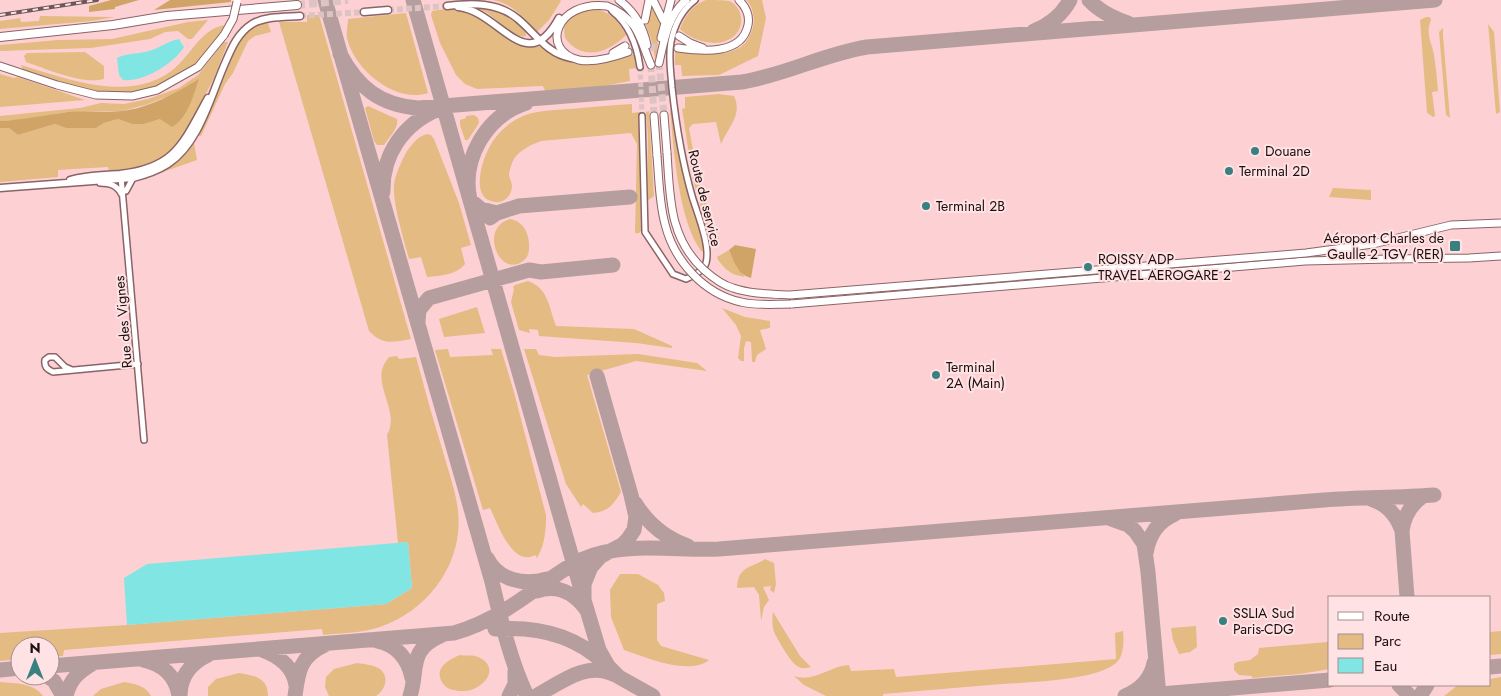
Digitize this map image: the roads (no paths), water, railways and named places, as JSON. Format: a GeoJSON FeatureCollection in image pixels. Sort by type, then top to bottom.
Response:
{"type":"FeatureCollection","features":[{"type":"Feature","properties":{"kind":"main road"},"geometry":{"type":"LineString","coordinates":[[619,0],[632,12],[640,23],[645,35],[650,65],[641,37],[633,25],[616,10],[600,3],[578,3],[567,8],[559,18],[557,37],[560,45],[572,57],[580,60],[590,61],[603,58],[627,49]]}},
{"type":"Feature","properties":{"kind":"main road"},"geometry":{"type":"LineString","coordinates":[[645,20],[649,0]]}},
{"type":"Feature","properties":{"kind":"main road"},"geometry":{"type":"LineString","coordinates":[[653,0],[663,20]]}},
{"type":"Feature","properties":{"kind":"main road"},"geometry":{"type":"LineString","coordinates":[[672,0],[661,34],[660,63],[670,22],[676,11],[686,0]]}},
{"type":"Feature","properties":{"kind":"main road"},"geometry":{"type":"LineString","coordinates":[[678,48],[693,50],[724,49],[734,46],[746,32],[749,23],[748,14],[744,5],[739,0]]}},
{"type":"Feature","properties":{"kind":"main road"},"geometry":{"type":"LineString","coordinates":[[0,66],[57,85],[96,95],[132,96],[157,90],[198,67],[224,35],[233,18],[238,1]]}},
{"type":"Feature","properties":{"kind":"main road"},"geometry":{"type":"LineString","coordinates":[[0,37],[113,25],[167,16],[297,5]]}},
{"type":"Feature","properties":{"kind":"main road"},"geometry":{"type":"LineString","coordinates":[[679,36],[690,43],[713,49]]}},
{"type":"Feature","properties":{"kind":"main road"},"geometry":{"type":"LineString","coordinates":[[664,115],[670,198],[681,242],[693,260],[710,276],[731,288],[759,294],[790,295],[1322,252],[1373,244],[1451,225],[1501,223]]}},
{"type":"Feature","properties":{"kind":"main road"},"geometry":{"type":"LineString","coordinates":[[654,116],[661,201],[665,224],[672,246],[684,264],[701,283],[713,291],[741,302],[791,304],[1305,261],[1501,256]]}},
{"type":"Feature","properties":{"kind":"street","name":"Route de service"},"geometry":{"type":"LineString","coordinates":[[642,116],[645,232],[673,274],[686,279],[693,276],[706,265],[706,242],[684,168],[675,113],[670,44],[674,27],[682,14],[695,0]]}},
{"type":"Feature","properties":{"kind":"street"},"geometry":{"type":"LineString","coordinates":[[600,3],[623,20],[638,52],[640,67]]}},
{"type":"Feature","properties":{"kind":"street"},"geometry":{"type":"LineString","coordinates":[[559,18],[551,32],[539,41],[530,43],[521,42],[508,35],[492,20],[470,9],[447,6],[481,4],[504,11],[517,18],[539,41],[557,53],[567,58],[580,60]]}},
{"type":"Feature","properties":{"kind":"street"},"geometry":{"type":"LineString","coordinates":[[364,12],[388,10]]}},
{"type":"Feature","properties":{"kind":"street"},"geometry":{"type":"LineString","coordinates":[[61,182],[88,176],[133,178],[170,164],[185,148],[202,121],[220,75],[242,31],[264,19],[300,16]]}},
{"type":"Feature","properties":{"kind":"street"},"geometry":{"type":"LineString","coordinates":[[82,182],[121,177],[148,169],[166,160],[176,152],[188,134],[220,75]]}},
{"type":"Feature","properties":{"kind":"street","name":"Rue des Vignes"},"geometry":{"type":"LineString","coordinates":[[121,177],[126,191]]}},
{"type":"Feature","properties":{"kind":"street","name":"Rue des Vignes"},"geometry":{"type":"LineString","coordinates":[[121,177],[125,202],[144,440]]}},
{"type":"Feature","properties":{"kind":"street","name":"Rue des Vignes"},"geometry":{"type":"LineString","coordinates":[[125,202],[126,191],[133,178]]}},
{"type":"Feature","properties":{"kind":"street"},"geometry":{"type":"LineString","coordinates":[[0,188],[61,182],[111,184],[120,191],[125,202]]}},
{"type":"Feature","properties":{"kind":"street"},"geometry":{"type":"LineString","coordinates":[[72,370],[65,367],[54,357],[49,357],[45,360],[44,365],[47,370],[53,372],[138,364]]}},
{"type":"Feature","properties":{"kind":"water"},"geometry":{"type":"Polygon","coordinates":[[[179,39],[184,47],[180,53],[157,71],[131,80],[123,80],[119,75],[117,58],[149,51],[179,39]]]}},
{"type":"Feature","properties":{"kind":"water"},"geometry":{"type":"Polygon","coordinates":[[[408,542],[412,588],[386,604],[127,625],[124,578],[147,564],[408,542]]]}},
{"type":"Feature","properties":{"kind":"tunnel"},"geometry":{"type":"LineString","coordinates":[[297,5],[348,0]]}},
{"type":"Feature","properties":{"kind":"tunnel"},"geometry":{"type":"LineString","coordinates":[[388,10],[447,6]]}},
{"type":"Feature","properties":{"kind":"tunnel"},"geometry":{"type":"LineString","coordinates":[[300,16],[364,12]]}},
{"type":"Feature","properties":{"kind":"tunnel"},"geometry":{"type":"LineString","coordinates":[[628,52],[653,47],[677,48]]}},
{"type":"Feature","properties":{"kind":"tunnel"},"geometry":{"type":"LineString","coordinates":[[659,63],[664,115]]}},
{"type":"Feature","properties":{"kind":"tunnel"},"geometry":{"type":"LineString","coordinates":[[651,65],[654,116]]}},
{"type":"Feature","properties":{"kind":"tunnel"},"geometry":{"type":"LineString","coordinates":[[640,67],[642,116]]}},
{"type":"Feature","properties":{"kind":"railway"},"geometry":{"type":"LineString","coordinates":[[0,15],[97,0]]}},
{"type":"Feature","properties":{"kind":"place","name":"Douane"},"geometry":{"type":"Point","coordinates":[1255,151]}},
{"type":"Feature","properties":{"kind":"place","name":"Terminal 2D"},"geometry":{"type":"Point","coordinates":[1229,171]}},
{"type":"Feature","properties":{"kind":"place","name":"Terminal 2B"},"geometry":{"type":"Point","coordinates":[926,206]}},
{"type":"Feature","properties":{"kind":"place","name":"Aéroport Charles de Gaulle 2 TGV (RER)"},"geometry":{"type":"Point","coordinates":[1455,246]}},
{"type":"Feature","properties":{"kind":"place","name":"ROISSY ADP TRAVEL AEROGARE 2"},"geometry":{"type":"Point","coordinates":[1088,267]}},
{"type":"Feature","properties":{"kind":"place","name":"Terminal 2A (Main)"},"geometry":{"type":"Point","coordinates":[936,375]}},
{"type":"Feature","properties":{"kind":"place","name":"SSLIA Sud Paris-CDG"},"geometry":{"type":"Point","coordinates":[1223,621]}}]}
